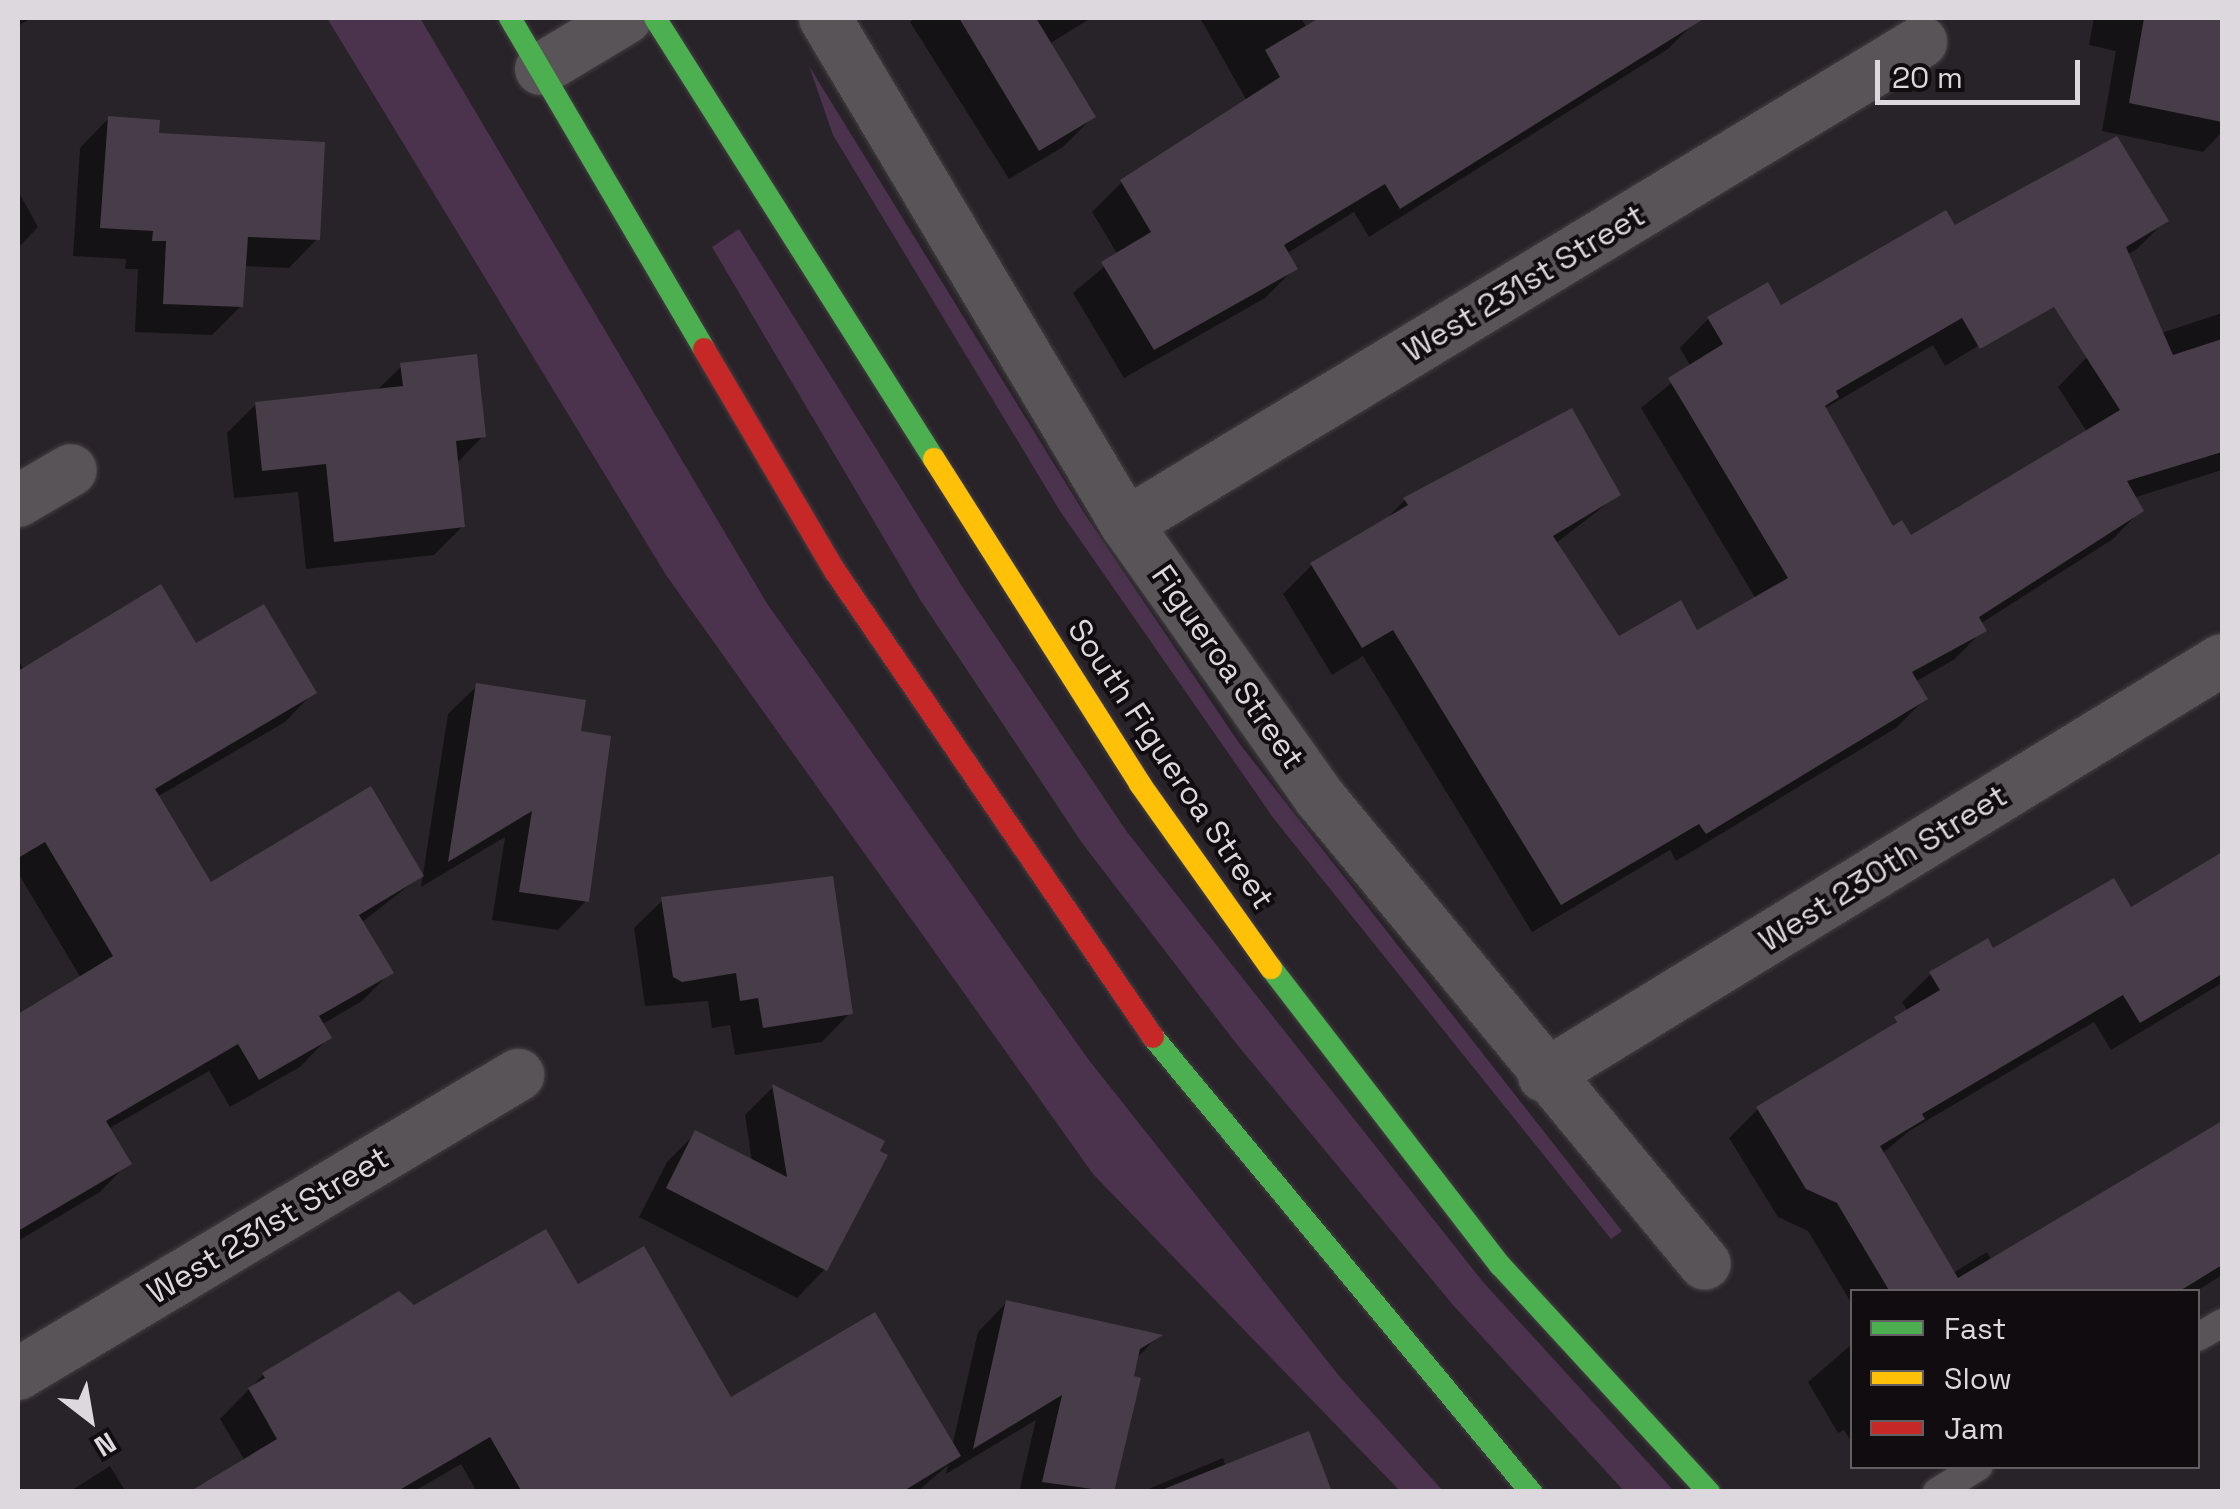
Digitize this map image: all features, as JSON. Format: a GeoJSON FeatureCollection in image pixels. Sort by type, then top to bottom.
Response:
{"type":"FeatureCollection","features":[{"type":"Feature","properties":{"kind":"main road"},"geometry":{"type":"LineString","coordinates":[[510,18],[835,571],[1023,854],[1159,1046],[1530,1492]]}},
{"type":"Feature","properties":{"kind":"main road","name":"South Figueroa Street"},"geometry":{"type":"LineString","coordinates":[[655,18],[1162,815],[1306,1017],[1500,1265],[1710,1492]]}},
{"type":"Feature","properties":{"kind":"street"},"geometry":{"type":"LineString","coordinates":[[541,68],[626,18]]}},
{"type":"Feature","properties":{"kind":"street","name":"Figueroa Street"},"geometry":{"type":"LineString","coordinates":[[825,18],[1126,524],[1320,798],[1544,1076],[1705,1264]]}},
{"type":"Feature","properties":{"kind":"street","name":"West 231st Street"},"geometry":{"type":"LineString","coordinates":[[1126,524],[1922,42]]}},
{"type":"Feature","properties":{"kind":"street"},"geometry":{"type":"LineString","coordinates":[[18,501],[71,470]]}},
{"type":"Feature","properties":{"kind":"street","name":"West 230th Street"},"geometry":{"type":"LineString","coordinates":[[1544,1076],[2222,660]]}},
{"type":"Feature","properties":{"kind":"street","name":"West 231st Street"},"geometry":{"type":"LineString","coordinates":[[18,1374],[518,1075]]}},
{"type":"Feature","properties":{"kind":"lane"},"geometry":{"type":"LineString","coordinates":[[2200,1336],[2222,1322]]}},
{"type":"Feature","properties":{"kind":"lane"},"geometry":{"type":"LineString","coordinates":[[1936,1492],[1974,1469]]}},
{"type":"Feature","properties":{"kind":"shaded area"},"geometry":{"type":"Polygon","coordinates":[[[327,18],[420,18],[766,602],[1088,1059],[1340,1377],[1443,1491],[1400,1491],[1093,1174],[666,575],[327,18]]]}},
{"type":"Feature","properties":{"kind":"shaded area"},"geometry":{"type":"Polygon","coordinates":[[[809,66],[1086,516],[1239,743],[1622,1231],[1611,1239],[1274,819],[1060,511],[833,135],[809,66]]]}},
{"type":"Feature","properties":{"kind":"shaded area"},"geometry":{"type":"Polygon","coordinates":[[[739,229],[965,591],[1127,832],[1483,1282],[1674,1491],[1624,1491],[1453,1305],[1235,1042],[1082,843],[921,601],[712,247],[739,229]]]}},
{"type":"Feature","properties":{"kind":"building"},"geometry":{"type":"Polygon","coordinates":[[[959,18],[1036,18],[1096,117],[1039,151],[959,18]]]}},
{"type":"Feature","properties":{"kind":"building"},"geometry":{"type":"Polygon","coordinates":[[[1319,18],[1705,18],[1400,209],[1385,184],[1284,245],[1298,269],[1154,350],[1101,262],[1151,232],[1120,180],[1280,77],[1265,50],[1319,18]]]}},
{"type":"Feature","properties":{"kind":"building"},"geometry":{"type":"Polygon","coordinates":[[[2144,18],[2222,18],[2222,122],[2129,103],[2144,18]]]}},
{"type":"Feature","properties":{"kind":"building"},"geometry":{"type":"Polygon","coordinates":[[[108,116],[160,120],[159,133],[325,142],[320,240],[248,237],[243,307],[163,304],[166,241],[152,241],[153,231],[100,228],[108,116]]]}},
{"type":"Feature","properties":{"kind":"building"},"geometry":{"type":"Polygon","coordinates":[[[2117,136],[2169,221],[2126,247],[2173,355],[2222,339],[2222,452],[2127,481],[2144,511],[1979,617],[1987,631],[1912,672],[1928,699],[1706,834],[1699,824],[1561,905],[1393,630],[1362,648],[1310,563],[1408,505],[1403,498],[1572,408],[1621,495],[1553,536],[1619,636],[1681,600],[1697,630],[1788,578],[1668,378],[1723,344],[1707,317],[1768,282],[1781,305],[1946,210],[1955,225],[2117,136]],[[2054,307],[1980,349],[1962,318],[1836,391],[1839,397],[1825,406],[1893,526],[1902,520],[1911,535],[2120,410],[2054,307]]]}},
{"type":"Feature","properties":{"kind":"building"},"geometry":{"type":"Polygon","coordinates":[[[477,354],[486,437],[456,441],[465,527],[334,542],[326,464],[262,471],[255,402],[403,386],[400,363],[477,354]]]}},
{"type":"Feature","properties":{"kind":"building"},"geometry":{"type":"Polygon","coordinates":[[[161,584],[196,643],[264,604],[317,693],[155,789],[211,882],[371,786],[424,876],[359,915],[394,973],[319,1016],[332,1038],[259,1080],[238,1044],[106,1121],[132,1164],[18,1231],[18,1014],[113,956],[45,842],[18,858],[18,671],[161,584]]]}},
{"type":"Feature","properties":{"kind":"building"},"geometry":{"type":"Polygon","coordinates":[[[476,683],[586,700],[581,731],[611,736],[589,902],[519,892],[532,811],[448,862],[476,683]]]}},
{"type":"Feature","properties":{"kind":"building"},"geometry":{"type":"Polygon","coordinates":[[[2222,852],[2222,974],[2140,1023],[2123,995],[1922,1114],[1925,1119],[1880,1146],[1958,1278],[2222,1121],[2222,1265],[2183,1289],[1888,1289],[1837,1203],[1806,1189],[1756,1107],[1897,1022],[1894,1017],[1940,990],[1929,972],[1988,938],[1993,948],[2114,878],[2131,907],[2222,852]]]}},
{"type":"Feature","properties":{"kind":"building"},"geometry":{"type":"Polygon","coordinates":[[[833,876],[853,1014],[763,1028],[758,998],[740,1001],[736,973],[682,982],[673,977],[661,897],[833,876]]]}},
{"type":"Feature","properties":{"kind":"building"},"geometry":{"type":"Polygon","coordinates":[[[772,1084],[885,1141],[880,1151],[888,1155],[827,1271],[666,1188],[695,1130],[787,1177],[772,1084]]]}},
{"type":"Feature","properties":{"kind":"building"},"geometry":{"type":"Polygon","coordinates":[[[546,1229],[578,1284],[644,1246],[731,1397],[875,1312],[961,1456],[902,1492],[522,1492],[490,1437],[396,1492],[189,1492],[277,1439],[248,1388],[265,1378],[262,1373],[399,1291],[414,1305],[546,1229]]]}},
{"type":"Feature","properties":{"kind":"building"},"geometry":{"type":"Polygon","coordinates":[[[1006,1300],[1163,1335],[1140,1349],[1134,1376],[1141,1378],[1114,1492],[1042,1482],[1062,1395],[973,1449],[1006,1300]]]}},
{"type":"Feature","properties":{"kind":"building"},"geometry":{"type":"Polygon","coordinates":[[[1309,1431],[1332,1492],[1165,1492],[1164,1489],[1309,1431]]]}},
{"type":"Feature","properties":{"kind":"traffic: fast"},"geometry":{"type":"LineString","coordinates":[[510,18],[704,349]]}},
{"type":"Feature","properties":{"kind":"traffic: fast"},"geometry":{"type":"LineString","coordinates":[[655,18],[934,459]]}},
{"type":"Feature","properties":{"kind":"traffic: fast"},"geometry":{"type":"LineString","coordinates":[[1271,968],[1500,1265],[1709,1492]]}},
{"type":"Feature","properties":{"kind":"traffic: fast"},"geometry":{"type":"LineString","coordinates":[[1153,1037],[1531,1492]]}},
{"type":"Feature","properties":{"kind":"traffic: slow"},"geometry":{"type":"LineString","coordinates":[[934,459],[1140,784],[1271,968]]}},
{"type":"Feature","properties":{"kind":"traffic: jam"},"geometry":{"type":"LineString","coordinates":[[704,349],[835,571],[1153,1037]]}}]}
